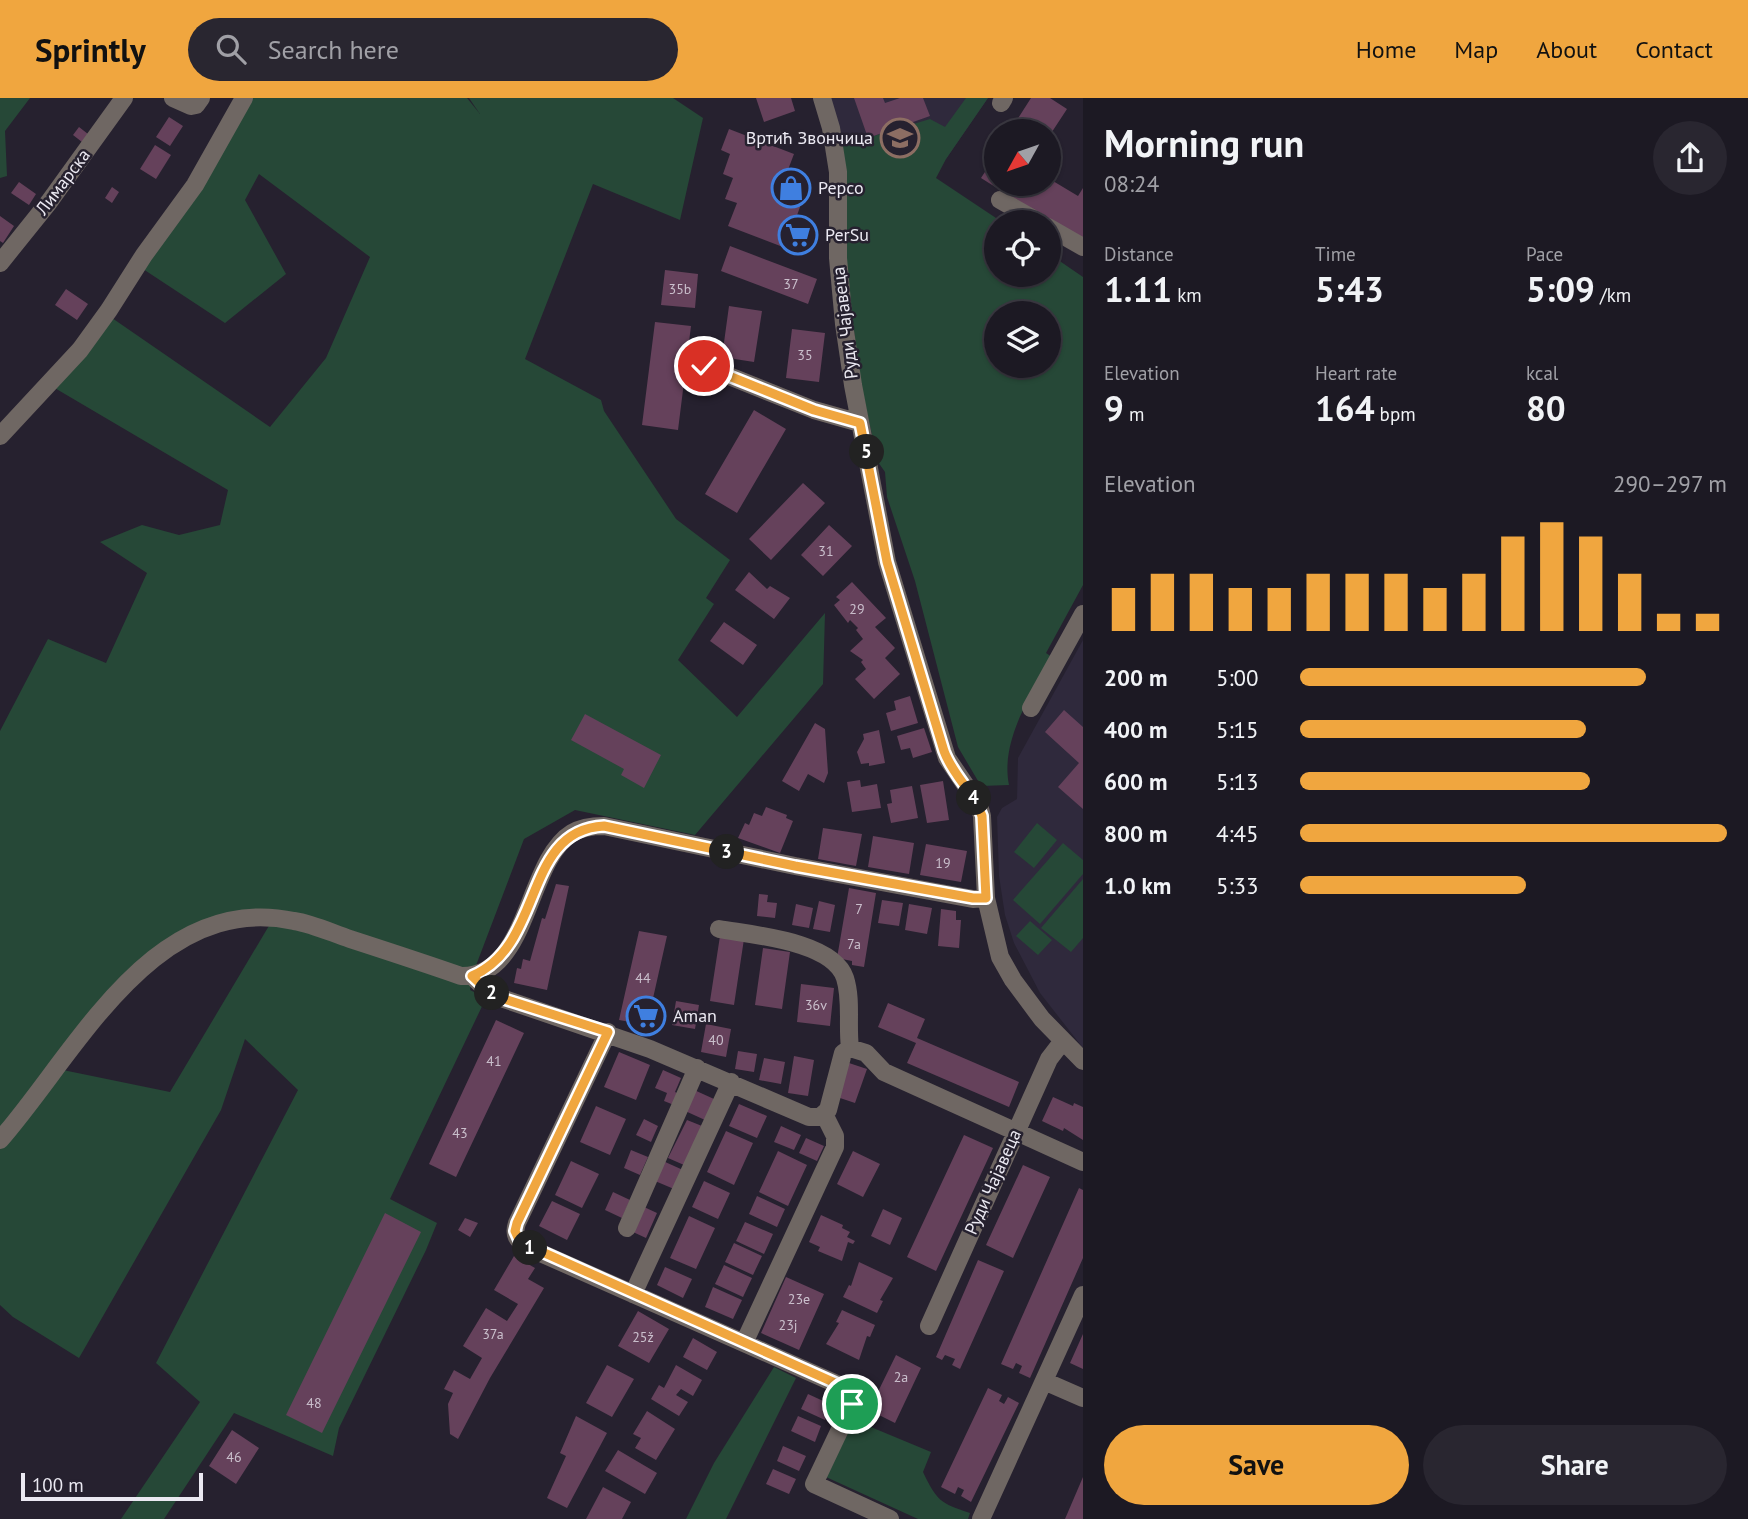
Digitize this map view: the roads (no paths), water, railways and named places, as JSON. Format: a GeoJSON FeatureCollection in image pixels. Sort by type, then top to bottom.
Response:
{"type":"FeatureCollection","features":[{"type":"Feature","properties":{"kind":"street","name":"Лимарска"},"geometry":{"type":"LineString","coordinates":[[0,263],[49,202],[124,98]]}},
{"type":"Feature","properties":{"kind":"street"},"geometry":{"type":"LineString","coordinates":[[173,98],[191,106],[201,98]]}},
{"type":"Feature","properties":{"kind":"street"},"geometry":{"type":"LineString","coordinates":[[0,436],[79,350],[109,310],[144,255],[195,186],[244,98]]}},
{"type":"Feature","properties":{"kind":"street","name":"Руди Чајавеца"},"geometry":{"type":"LineString","coordinates":[[822,98],[831,128],[838,172],[839,281],[860,423],[887,562],[944,751],[952,769],[979,805],[982,816],[986,898],[1003,963],[1013,980],[1062,1042],[1083,1061]]}},
{"type":"Feature","properties":{"kind":"street"},"geometry":{"type":"LineString","coordinates":[[1000,200],[1018,210]]}},
{"type":"Feature","properties":{"kind":"street"},"geometry":{"type":"LineString","coordinates":[[1061,234],[1083,247]]}},
{"type":"Feature","properties":{"kind":"street"},"geometry":{"type":"LineString","coordinates":[[704,366],[814,410],[860,423]]}},
{"type":"Feature","properties":{"kind":"street"},"geometry":{"type":"LineString","coordinates":[[1031,708],[1083,614]]}},
{"type":"Feature","properties":{"kind":"street"},"geometry":{"type":"LineString","coordinates":[[0,1140],[121,988],[164,950],[183,938],[215,923],[243,919],[295,921],[461,976],[472,976],[491,965],[509,946],[558,845],[574,832],[604,826],[819,871],[986,898]]}},
{"type":"Feature","properties":{"kind":"street"},"geometry":{"type":"LineString","coordinates":[[719,929],[798,945],[831,959],[845,980],[850,1048]]}},
{"type":"Feature","properties":{"kind":"street"},"geometry":{"type":"LineString","coordinates":[[472,976],[488,991],[504,999],[608,1032],[809,1117],[824,1114]]}},
{"type":"Feature","properties":{"kind":"street"},"geometry":{"type":"LineString","coordinates":[[608,1032],[515,1231],[517,1238],[527,1247],[850,1391],[852,1404],[814,1484],[890,1519]]}},
{"type":"Feature","properties":{"kind":"street","name":"Руди Чајавеца"},"geometry":{"type":"LineString","coordinates":[[929,1326],[1049,1059],[1062,1042]]}},
{"type":"Feature","properties":{"kind":"street"},"geometry":{"type":"LineString","coordinates":[[744,1343],[835,1147],[835,1136],[824,1114],[841,1056],[850,1048]]}},
{"type":"Feature","properties":{"kind":"street"},"geometry":{"type":"LineString","coordinates":[[850,1048],[866,1053],[884,1072],[1083,1162]]}},
{"type":"Feature","properties":{"kind":"street"},"geometry":{"type":"LineString","coordinates":[[628,1228],[697,1068]]}},
{"type":"Feature","properties":{"kind":"street"},"geometry":{"type":"LineString","coordinates":[[633,1294],[731,1082]]}},
{"type":"Feature","properties":{"kind":"street"},"geometry":{"type":"LineString","coordinates":[[981,1519],[1083,1295]]}},
{"type":"Feature","properties":{"kind":"street"},"geometry":{"type":"LineString","coordinates":[[1044,1381],[1083,1398]]}},
{"type":"Feature","properties":{"kind":"place","name":"Вртић Звончица"},"geometry":{"type":"Point","coordinates":[900,138]}},
{"type":"Feature","properties":{"kind":"place","name":"Pepco"},"geometry":{"type":"Point","coordinates":[791,188]}},
{"type":"Feature","properties":{"kind":"place","name":"PerSu"},"geometry":{"type":"Point","coordinates":[798,235]}},
{"type":"Feature","properties":{"kind":"place","name":"Aman"},"geometry":{"type":"Point","coordinates":[646,1016]}}]}
